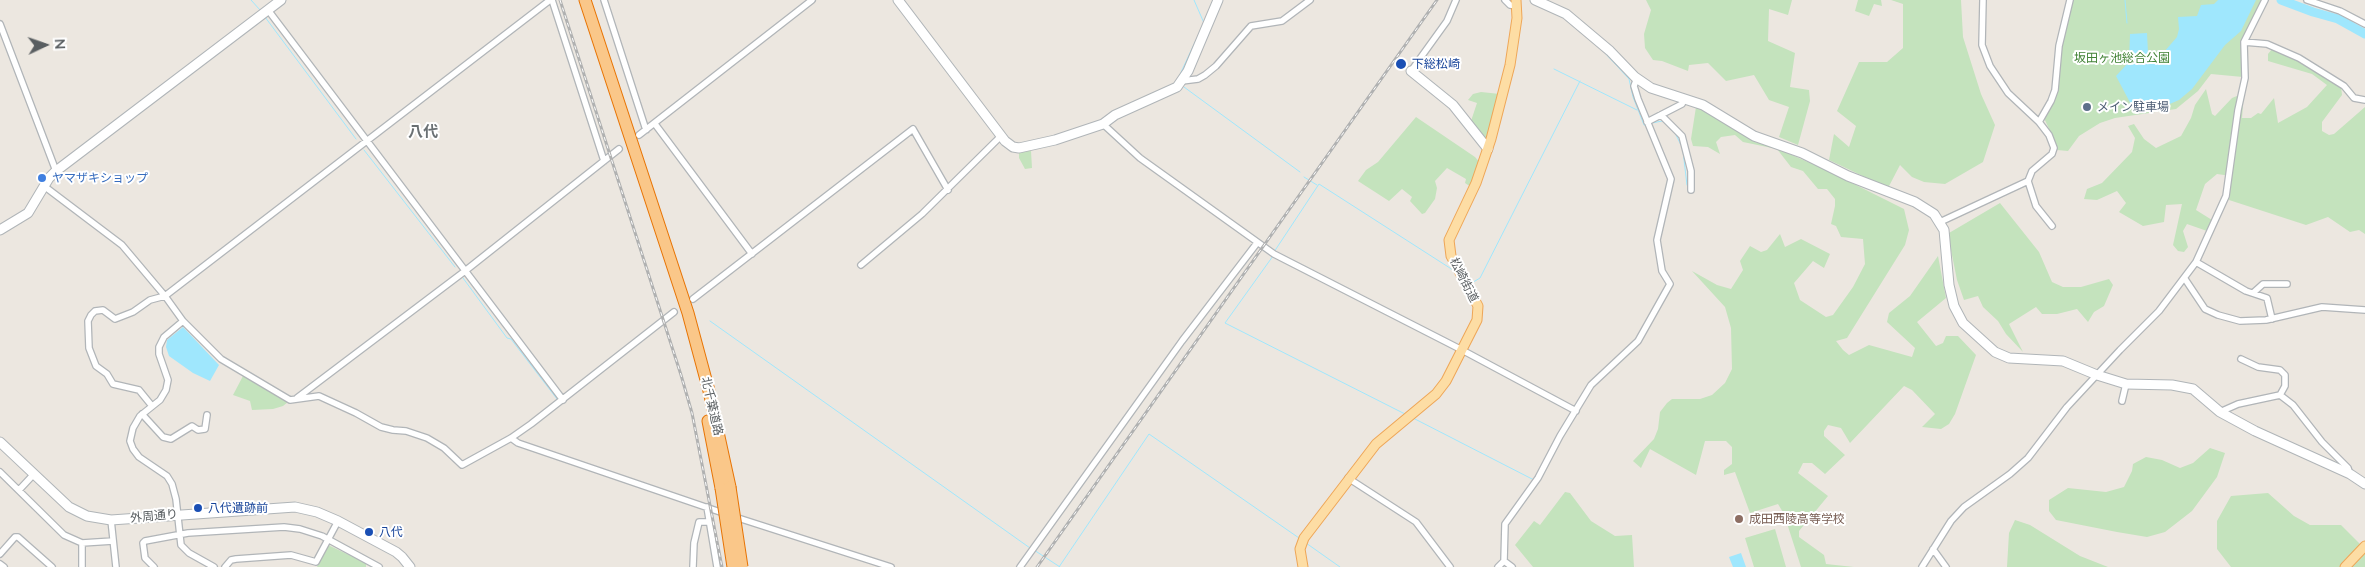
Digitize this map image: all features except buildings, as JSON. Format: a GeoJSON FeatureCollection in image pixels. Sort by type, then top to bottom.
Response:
{"type":"FeatureCollection","features":[{"type":"Feature","properties":{"kind":"highway","name":"北千葉道路"},"geometry":{"type":"LineString","coordinates":[[585,0],[688,313],[705,374],[742,567]]}},
{"type":"Feature","properties":{"kind":"highway","name":"北千葉道路"},"geometry":{"type":"LineString","coordinates":[[726,488],[733,567]]}},
{"type":"Feature","properties":{"kind":"main road","name":"松崎街道"},"geometry":{"type":"LineString","coordinates":[[1303,567],[1300,555],[1301,541],[1376,444],[1436,394],[1477,320],[1478,310],[1475,298],[1451,256],[1449,240],[1476,183],[1488,149],[1510,65],[1517,3]]}},
{"type":"Feature","properties":{"kind":"main road"},"geometry":{"type":"LineString","coordinates":[[2346,567],[2365,546]]}},
{"type":"Feature","properties":{"kind":"street"},"geometry":{"type":"LineString","coordinates":[[0,230],[28,213],[44,186],[56,171],[281,0]]}},
{"type":"Feature","properties":{"kind":"street"},"geometry":{"type":"LineString","coordinates":[[152,406],[139,390],[113,384],[107,374],[96,366],[89,348],[88,321],[95,311],[103,310],[115,319],[133,312],[150,300],[165,296],[551,0],[604,161]]}},
{"type":"Feature","properties":{"kind":"street"},"geometry":{"type":"LineString","coordinates":[[604,0],[646,130]]}},
{"type":"Feature","properties":{"kind":"street"},"geometry":{"type":"LineString","coordinates":[[640,134],[812,0]]}},
{"type":"Feature","properties":{"kind":"street"},"geometry":{"type":"LineString","coordinates":[[898,0],[1001,136],[1013,147],[1025,148],[1103,124],[1115,115],[1177,87],[1182,81],[1218,0]]}},
{"type":"Feature","properties":{"kind":"street"},"geometry":{"type":"LineString","coordinates":[[1182,81],[1198,80],[1216,66],[1251,26],[1282,20],[1310,0]]}},
{"type":"Feature","properties":{"kind":"street"},"geometry":{"type":"LineString","coordinates":[[1456,0],[1442,29],[1411,71],[1453,105],[1488,149]]}},
{"type":"Feature","properties":{"kind":"street"},"geometry":{"type":"LineString","coordinates":[[1505,0],[1510,5],[1517,3]]}},
{"type":"Feature","properties":{"kind":"street"},"geometry":{"type":"LineString","coordinates":[[1535,0],[1566,14],[1610,51],[1637,78],[1651,88],[1685,98],[1714,110],[1754,136],[1802,153],[1848,176],[1915,202],[1934,214],[1940,222],[1946,240],[1947,274],[1952,300],[1961,319],[1973,333],[2000,355],[2009,358],[2058,360],[2126,384],[2172,385],[2193,390],[2220,412],[2255,432],[2350,474],[2365,484]]}},
{"type":"Feature","properties":{"kind":"street"},"geometry":{"type":"LineString","coordinates":[[1983,0],[1982,45],[1990,66],[2008,94],[2039,122],[2049,135],[2054,148],[2052,154],[2032,171],[2028,181],[2036,206],[2052,226]]}},
{"type":"Feature","properties":{"kind":"street"},"geometry":{"type":"LineString","coordinates":[[2039,122],[2055,90],[2059,46],[2070,0]]}},
{"type":"Feature","properties":{"kind":"street"},"geometry":{"type":"LineString","coordinates":[[1922,567],[1942,533],[1956,515],[2021,464],[2067,407],[2159,311],[2196,262],[2226,196],[2235,126],[2245,78],[2244,42],[2266,0]]}},
{"type":"Feature","properties":{"kind":"street"},"geometry":{"type":"LineString","coordinates":[[2307,0],[2340,11],[2365,24]]}},
{"type":"Feature","properties":{"kind":"street"},"geometry":{"type":"LineString","coordinates":[[265,12],[366,140],[563,400]]}},
{"type":"Feature","properties":{"kind":"street"},"geometry":{"type":"LineString","coordinates":[[0,24],[56,171]]}},
{"type":"Feature","properties":{"kind":"street"},"geometry":{"type":"LineString","coordinates":[[2244,42],[2266,44],[2299,58],[2344,86],[2354,98],[2365,100]]}},
{"type":"Feature","properties":{"kind":"street"},"geometry":{"type":"LineString","coordinates":[[1498,567],[1504,561],[1505,524],[1538,478],[1560,436],[1592,385],[1638,340],[1670,284],[1662,271],[1656,240],[1671,179],[1634,86],[1637,78]]}},
{"type":"Feature","properties":{"kind":"street"},"geometry":{"type":"LineString","coordinates":[[1647,122],[1682,104],[1685,98]]}},
{"type":"Feature","properties":{"kind":"street"},"geometry":{"type":"LineString","coordinates":[[1661,115],[1682,136],[1691,171],[1691,190]]}},
{"type":"Feature","properties":{"kind":"street"},"geometry":{"type":"LineString","coordinates":[[655,124],[752,254]]}},
{"type":"Feature","properties":{"kind":"street"},"geometry":{"type":"LineString","coordinates":[[1103,124],[1140,158],[1274,254],[1462,350],[1576,411]]}},
{"type":"Feature","properties":{"kind":"street"},"geometry":{"type":"LineString","coordinates":[[692,299],[913,129],[948,190]]}},
{"type":"Feature","properties":{"kind":"street"},"geometry":{"type":"LineString","coordinates":[[861,265],[922,214],[1001,136]]}},
{"type":"Feature","properties":{"kind":"street"},"geometry":{"type":"LineString","coordinates":[[293,401],[465,271],[619,149]]}},
{"type":"Feature","properties":{"kind":"street"},"geometry":{"type":"LineString","coordinates":[[1940,222],[2028,181]]}},
{"type":"Feature","properties":{"kind":"street"},"geometry":{"type":"LineString","coordinates":[[44,186],[122,245],[165,296],[182,321],[221,359],[281,396],[293,401],[312,396],[328,398],[380,427],[406,431],[427,438],[444,448],[462,465],[511,438],[563,400],[674,312]]}},
{"type":"Feature","properties":{"kind":"street"},"geometry":{"type":"LineString","coordinates":[[1020,567],[1182,341],[1258,243]]}},
{"type":"Feature","properties":{"kind":"street"},"geometry":{"type":"LineString","coordinates":[[2196,262],[2253,293],[2267,298],[2272,319]]}},
{"type":"Feature","properties":{"kind":"street"},"geometry":{"type":"LineString","coordinates":[[2185,279],[2192,287],[2199,302],[2210,312],[2240,321],[2272,319],[2322,307],[2365,310]]}},
{"type":"Feature","properties":{"kind":"street"},"geometry":{"type":"LineString","coordinates":[[2253,293],[2262,284],[2287,284]]}},
{"type":"Feature","properties":{"kind":"street"},"geometry":{"type":"LineString","coordinates":[[182,321],[160,343],[158,354],[166,371],[168,386],[164,395],[142,414],[131,434],[131,445],[143,460],[170,479],[176,498],[180,545],[184,550],[214,567]]}},
{"type":"Feature","properties":{"kind":"street"},"geometry":{"type":"LineString","coordinates":[[2220,412],[2238,404],[2280,395],[2285,386],[2285,374],[2280,370],[2258,367],[2241,359]]}},
{"type":"Feature","properties":{"kind":"street"},"geometry":{"type":"LineString","coordinates":[[2122,401],[2126,384]]}},
{"type":"Feature","properties":{"kind":"street"},"geometry":{"type":"LineString","coordinates":[[2280,395],[2293,405],[2322,442],[2348,468],[2350,474]]}},
{"type":"Feature","properties":{"kind":"street"},"geometry":{"type":"LineString","coordinates":[[142,414],[163,437],[171,439],[192,426],[198,430],[205,429],[207,415]]}},
{"type":"Feature","properties":{"kind":"street"},"geometry":{"type":"LineString","coordinates":[[511,438],[518,443],[891,567]]}},
{"type":"Feature","properties":{"kind":"street","name":"外周通り"},"geometry":{"type":"LineString","coordinates":[[0,442],[78,513],[111,520],[295,507],[317,512],[338,520],[396,552],[410,567]]}},
{"type":"Feature","properties":{"kind":"street"},"geometry":{"type":"LineString","coordinates":[[0,472],[58,530],[72,539],[82,543],[113,541]]}},
{"type":"Feature","properties":{"kind":"street"},"geometry":{"type":"LineString","coordinates":[[19,490],[34,474]]}},
{"type":"Feature","properties":{"kind":"street"},"geometry":{"type":"LineString","coordinates":[[1348,478],[1416,522],[1450,567]]}},
{"type":"Feature","properties":{"kind":"street"},"geometry":{"type":"LineString","coordinates":[[707,507],[717,567]]}},
{"type":"Feature","properties":{"kind":"street"},"geometry":{"type":"LineString","coordinates":[[111,520],[116,567]]}},
{"type":"Feature","properties":{"kind":"street"},"geometry":{"type":"LineString","coordinates":[[225,567],[231,560],[236,559],[291,555],[316,562],[338,520]]}},
{"type":"Feature","properties":{"kind":"street"},"geometry":{"type":"LineString","coordinates":[[693,567],[694,543],[699,522],[710,522]]}},
{"type":"Feature","properties":{"kind":"street"},"geometry":{"type":"LineString","coordinates":[[154,567],[146,558],[143,543],[145,540],[179,534],[284,527],[300,529],[328,540],[378,567]]}},
{"type":"Feature","properties":{"kind":"street"},"geometry":{"type":"LineString","coordinates":[[0,554],[15,537],[18,537],[52,567]]}},
{"type":"Feature","properties":{"kind":"street"},"geometry":{"type":"LineString","coordinates":[[82,543],[82,567]]}},
{"type":"Feature","properties":{"kind":"street"},"geometry":{"type":"LineString","coordinates":[[1933,550],[1946,567]]}},
{"type":"Feature","properties":{"kind":"street"},"geometry":{"type":"LineString","coordinates":[[195,567],[201,560]]}},
{"type":"Feature","properties":{"kind":"street"},"geometry":{"type":"LineString","coordinates":[[1504,561],[1512,567]]}},
{"type":"Feature","properties":{"kind":"street"},"geometry":{"type":"LineString","coordinates":[[0,564],[4,567]]}},
{"type":"Feature","properties":{"kind":"green space"},"geometry":{"type":"Polygon","coordinates":[[[1646,0],[1792,0],[1788,15],[1769,9],[1768,41],[1795,53],[1790,87],[1809,90],[1810,101],[1798,145],[1779,137],[1789,107],[1769,100],[1754,75],[1726,81],[1708,63],[1689,65],[1688,71],[1662,61],[1653,60],[1645,48],[1644,34],[1651,10],[1646,0]]]}},
{"type":"Feature","properties":{"kind":"green space"},"geometry":{"type":"Polygon","coordinates":[[[1858,0],[1881,0],[1882,6],[1874,4],[1869,16],[1855,11],[1858,0]]]}},
{"type":"Feature","properties":{"kind":"green space"},"geometry":{"type":"Polygon","coordinates":[[[1891,0],[1961,0],[1963,37],[1981,94],[1995,125],[1983,162],[1945,184],[1924,182],[1912,177],[1900,165],[1888,188],[1829,160],[1834,134],[1849,147],[1856,126],[1837,111],[1859,62],[1887,62],[1903,48],[1903,4],[1891,0]]]}},
{"type":"Feature","properties":{"kind":"green space","name":"坂田ヶ池総合公園"},"geometry":{"type":"Polygon","coordinates":[[[2072,0],[2262,0],[2243,37],[2241,47],[2243,77],[2211,74],[2198,91],[2176,109],[2115,118],[2100,123],[2079,136],[2068,151],[2057,150],[2057,146],[2044,118],[2056,97],[2062,46],[2072,0]]]}},
{"type":"Feature","properties":{"kind":"green space"},"geometry":{"type":"Polygon","coordinates":[[[2272,49],[2298,60],[2341,86],[2342,95],[2322,122],[2322,131],[2329,135],[2334,134],[2365,107],[2365,234],[2359,230],[2350,232],[2328,217],[2306,225],[2229,200],[2231,176],[2217,174],[2205,184],[2196,210],[2212,220],[2207,231],[2187,224],[2183,231],[2188,247],[2184,252],[2178,251],[2173,245],[2182,204],[2166,205],[2164,222],[2143,226],[2119,212],[2126,203],[2117,191],[2097,200],[2084,199],[2087,189],[2102,183],[2132,152],[2135,138],[2128,126],[2134,124],[2144,139],[2156,148],[2181,136],[2191,118],[2195,105],[2206,89],[2212,114],[2215,116],[2232,98],[2237,96],[2243,105],[2242,118],[2251,118],[2258,113],[2261,114],[2274,98],[2278,123],[2307,107],[2327,85],[2312,74],[2268,61],[2268,54],[2272,49]]]}},
{"type":"Feature","properties":{"kind":"green space"},"geometry":{"type":"Polygon","coordinates":[[[1481,92],[1500,94],[1488,140],[1484,140],[1471,121],[1477,103],[1468,100],[1473,94],[1481,92]]]}},
{"type":"Feature","properties":{"kind":"green space"},"geometry":{"type":"Polygon","coordinates":[[[1696,107],[1723,120],[1755,142],[1769,145],[1824,169],[1904,209],[1909,230],[1905,245],[1847,338],[1836,341],[1843,350],[1849,355],[1869,345],[1912,357],[1915,348],[1887,322],[1889,313],[1910,296],[1938,256],[1946,298],[1917,322],[1936,346],[1943,343],[1946,336],[1958,336],[1976,355],[1955,414],[1949,424],[1941,429],[1922,427],[1935,414],[1912,390],[1904,386],[1850,443],[1841,428],[1828,425],[1824,431],[1824,436],[1845,455],[1825,474],[1812,463],[1803,463],[1798,473],[1828,496],[1799,531],[1799,537],[1824,555],[1826,564],[1854,567],[1801,567],[1784,514],[1778,504],[1750,513],[1735,472],[1724,475],[1724,470],[1732,464],[1732,447],[1726,441],[1705,441],[1696,475],[1650,449],[1641,468],[1633,461],[1654,439],[1658,429],[1660,412],[1667,403],[1672,399],[1700,399],[1712,395],[1725,383],[1732,369],[1731,328],[1725,307],[1692,271],[1717,285],[1731,289],[1743,270],[1740,261],[1750,246],[1761,252],[1767,250],[1780,234],[1785,247],[1801,239],[1830,254],[1824,268],[1813,261],[1794,283],[1800,300],[1826,317],[1833,315],[1853,287],[1865,264],[1863,239],[1841,237],[1836,226],[1831,224],[1835,199],[1827,189],[1818,189],[1803,171],[1791,167],[1777,149],[1743,142],[1735,135],[1721,137],[1716,142],[1720,154],[1708,147],[1693,146],[1691,139],[1696,107]]]}},
{"type":"Feature","properties":{"kind":"green space"},"geometry":{"type":"Polygon","coordinates":[[[1416,117],[1475,157],[1482,165],[1471,187],[1465,183],[1466,179],[1447,168],[1435,181],[1437,188],[1435,199],[1425,213],[1422,214],[1410,201],[1412,197],[1402,189],[1389,201],[1358,181],[1366,170],[1378,162],[1416,117]]]}},
{"type":"Feature","properties":{"kind":"green space"},"geometry":{"type":"Polygon","coordinates":[[[1019,151],[1031,151],[1032,168],[1025,169],[1019,158],[1019,151]]]}},
{"type":"Feature","properties":{"kind":"green space"},"geometry":{"type":"Polygon","coordinates":[[[2000,203],[2039,252],[2052,282],[2063,287],[2081,287],[2109,279],[2113,285],[2104,306],[2094,312],[2088,322],[2077,309],[2057,314],[2042,314],[2036,307],[2009,324],[2023,352],[2006,334],[1998,321],[1983,307],[1978,296],[1964,300],[1957,280],[1950,245],[1949,233],[2000,203]]]}},
{"type":"Feature","properties":{"kind":"green space"},"geometry":{"type":"Polygon","coordinates":[[[243,376],[288,402],[283,406],[273,409],[252,410],[250,401],[233,395],[243,376]]]}},
{"type":"Feature","properties":{"kind":"green space"},"geometry":{"type":"Polygon","coordinates":[[[2210,448],[2225,453],[2217,477],[2192,511],[2165,532],[2147,537],[2117,532],[2056,520],[2049,511],[2049,500],[2068,488],[2106,492],[2124,487],[2132,471],[2133,464],[2146,457],[2162,460],[2180,468],[2193,463],[2210,448]]]}},
{"type":"Feature","properties":{"kind":"green space"},"geometry":{"type":"Polygon","coordinates":[[[1565,492],[1570,493],[1591,521],[1615,536],[1632,535],[1634,567],[1533,567],[1515,545],[1534,521],[1540,525],[1565,492]]]}},
{"type":"Feature","properties":{"kind":"green space"},"geometry":{"type":"Polygon","coordinates":[[[2268,493],[2294,516],[2310,525],[2341,525],[2365,549],[2365,567],[2231,567],[2217,549],[2217,521],[2231,496],[2268,493]]]}},
{"type":"Feature","properties":{"kind":"green space"},"geometry":{"type":"Polygon","coordinates":[[[2015,520],[2030,525],[2080,556],[2108,567],[2007,567],[2009,533],[2015,520]]]}},
{"type":"Feature","properties":{"kind":"green space"},"geometry":{"type":"Polygon","coordinates":[[[1775,529],[1786,567],[1754,567],[1745,538],[1775,529]]]}},
{"type":"Feature","properties":{"kind":"green space"},"geometry":{"type":"Polygon","coordinates":[[[328,545],[366,563],[366,567],[317,567],[328,545]]]}},
{"type":"Feature","properties":{"kind":"water"},"geometry":{"type":"Polygon","coordinates":[[[2218,0],[2256,0],[2241,31],[2225,45],[2192,89],[2179,100],[2165,106],[2134,110],[2116,76],[2129,62],[2130,34],[2147,33],[2148,53],[2154,60],[2157,60],[2177,37],[2179,29],[2178,17],[2197,16],[2201,5],[2214,4],[2218,0]]]}},
{"type":"Feature","properties":{"kind":"water"},"geometry":{"type":"Polygon","coordinates":[[[183,327],[219,365],[210,381],[193,373],[169,356],[166,347],[167,340],[183,327]]]}},
{"type":"Feature","properties":{"kind":"water"},"geometry":{"type":"Polygon","coordinates":[[[1741,553],[1746,567],[1733,567],[1729,557],[1741,553]]]}},
{"type":"Feature","properties":{"kind":"waterway"},"geometry":{"type":"LineString","coordinates":[[251,0],[260,10]]}},
{"type":"Feature","properties":{"kind":"waterway"},"geometry":{"type":"LineString","coordinates":[[1194,0],[1204,23]]}},
{"type":"Feature","properties":{"kind":"waterway"},"geometry":{"type":"LineString","coordinates":[[2125,0],[2127,23]]}},
{"type":"Feature","properties":{"kind":"waterway"},"geometry":{"type":"LineString","coordinates":[[2281,0],[2338,19],[2365,34]]}},
{"type":"Feature","properties":{"kind":"waterway"},"geometry":{"type":"LineString","coordinates":[[265,17],[356,139]]}},
{"type":"Feature","properties":{"kind":"waterway"},"geometry":{"type":"LineString","coordinates":[[1177,81],[1196,40]]}},
{"type":"Feature","properties":{"kind":"waterway"},"geometry":{"type":"LineString","coordinates":[[1605,53],[1629,79],[1633,97],[1645,125]]}},
{"type":"Feature","properties":{"kind":"waterway"},"geometry":{"type":"LineString","coordinates":[[1554,69],[1637,110]]}},
{"type":"Feature","properties":{"kind":"waterway"},"geometry":{"type":"LineString","coordinates":[[1470,284],[1480,278],[1580,81]]}},
{"type":"Feature","properties":{"kind":"waterway"},"geometry":{"type":"LineString","coordinates":[[1184,87],[1300,172]]}},
{"type":"Feature","properties":{"kind":"waterway"},"geometry":{"type":"LineString","coordinates":[[1652,123],[1662,121],[1666,124],[1675,133],[1681,145]]}},
{"type":"Feature","properties":{"kind":"waterway"},"geometry":{"type":"LineString","coordinates":[[364,150],[455,267]]}},
{"type":"Feature","properties":{"kind":"waterway"},"geometry":{"type":"LineString","coordinates":[[1683,151],[1687,185]]}},
{"type":"Feature","properties":{"kind":"waterway"},"geometry":{"type":"LineString","coordinates":[[1304,177],[1317,185]]}},
{"type":"Feature","properties":{"kind":"waterway"},"geometry":{"type":"LineString","coordinates":[[1274,252],[1319,184],[1453,270]]}},
{"type":"Feature","properties":{"kind":"waterway"},"geometry":{"type":"LineString","coordinates":[[1273,256],[1225,323],[1405,414]]}},
{"type":"Feature","properties":{"kind":"waterway"},"geometry":{"type":"LineString","coordinates":[[463,278],[507,338],[511,339],[557,399]]}},
{"type":"Feature","properties":{"kind":"waterway"},"geometry":{"type":"LineString","coordinates":[[710,321],[1030,548]]}},
{"type":"Feature","properties":{"kind":"waterway"},"geometry":{"type":"LineString","coordinates":[[1413,418],[1534,480]]}},
{"type":"Feature","properties":{"kind":"waterway"},"geometry":{"type":"LineString","coordinates":[[1059,567],[1149,434],[1299,538]]}},
{"type":"Feature","properties":{"kind":"waterway"},"geometry":{"type":"LineString","coordinates":[[1306,543],[1340,567]]}},
{"type":"Feature","properties":{"kind":"waterway"},"geometry":{"type":"LineString","coordinates":[[1034,550],[1060,567]]}},
{"type":"Feature","properties":{"kind":"railway"},"geometry":{"type":"LineString","coordinates":[[560,0],[692,413],[722,567]]}},
{"type":"Feature","properties":{"kind":"railway"},"geometry":{"type":"LineString","coordinates":[[1037,567],[1437,0]]}},
{"type":"Feature","properties":{"kind":"place","name":"下総松崎"},"geometry":{"type":"Point","coordinates":[1401,64]}},
{"type":"Feature","properties":{"kind":"place","name":"メイン駐車場"},"geometry":{"type":"Point","coordinates":[2087,107]}},
{"type":"Feature","properties":{"kind":"place","name":"ヤマザキショップ"},"geometry":{"type":"Point","coordinates":[42,178]}},
{"type":"Feature","properties":{"kind":"place","name":"八代遺跡前"},"geometry":{"type":"Point","coordinates":[198,508]}},
{"type":"Feature","properties":{"kind":"place","name":"成田西陵高等学校"},"geometry":{"type":"Point","coordinates":[1739,519]}},
{"type":"Feature","properties":{"kind":"place","name":"八代"},"geometry":{"type":"Point","coordinates":[369,532]}},
{"type":"Feature","properties":{"kind":"district","name":"八代"},"geometry":{"type":"Point","coordinates":[423,132]}}]}
